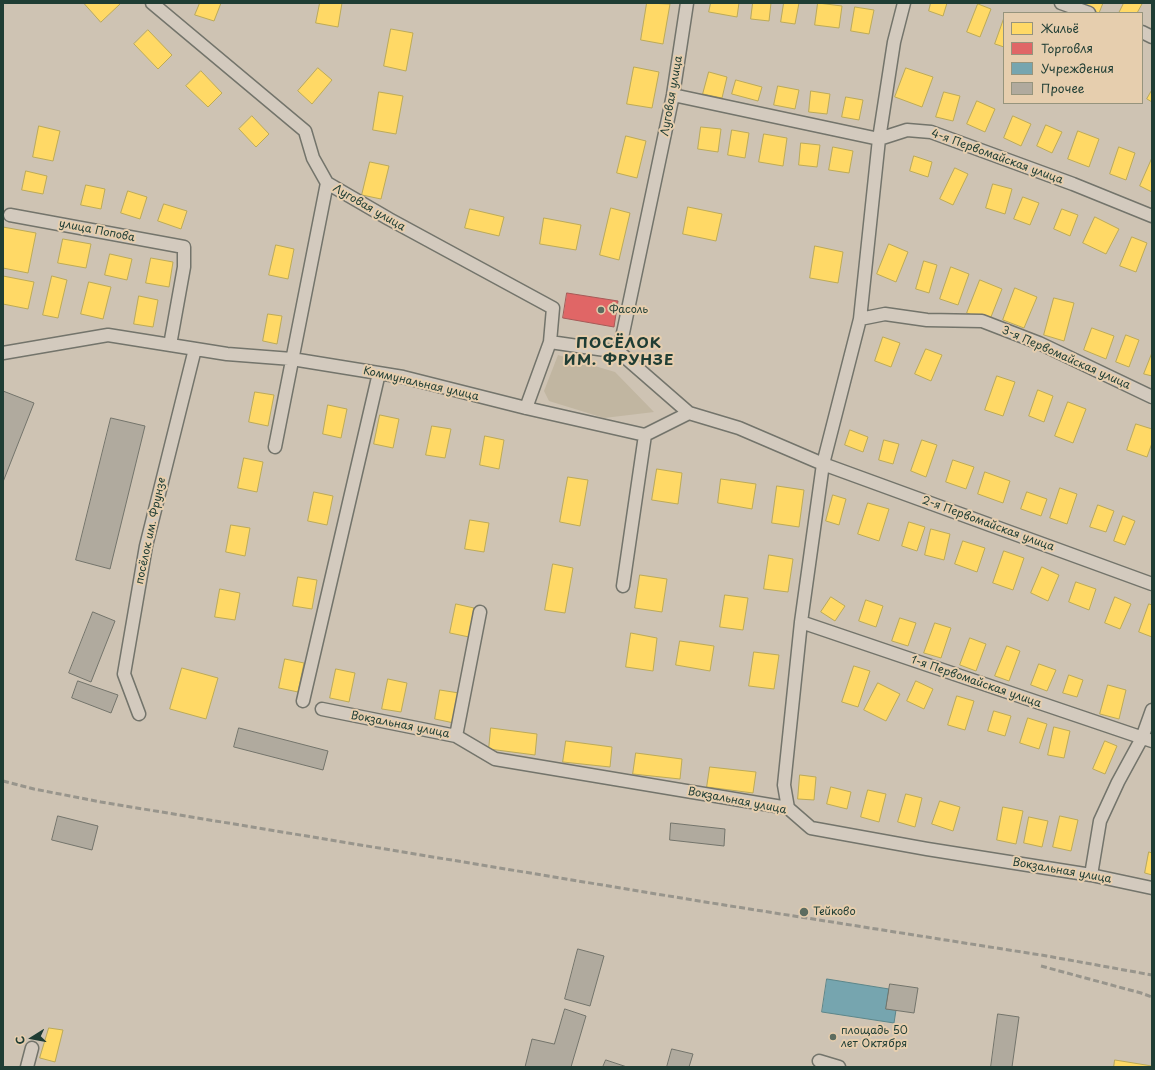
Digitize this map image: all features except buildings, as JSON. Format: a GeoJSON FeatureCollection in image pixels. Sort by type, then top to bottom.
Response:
{"type":"FeatureCollection","features":[{"type":"Feature","properties":{"kind":"street","name":"Луговая улица"},"geometry":{"type":"LineString","coordinates":[[152,3],[305,131],[313,158],[327,184],[553,308],[550,342]]}},
{"type":"Feature","properties":{"kind":"street","name":"Луговая улица"},"geometry":{"type":"LineString","coordinates":[[619,352],[673,95],[687,3]]}},
{"type":"Feature","properties":{"kind":"street"},"geometry":{"type":"LineString","coordinates":[[788,808],[784,785],[801,622],[823,464],[860,319],[879,139],[894,42],[904,3]]}},
{"type":"Feature","properties":{"kind":"street"},"geometry":{"type":"LineString","coordinates":[[1061,3],[1086,12]]}},
{"type":"Feature","properties":{"kind":"street"},"geometry":{"type":"LineString","coordinates":[[1143,32],[1152,37]]}},
{"type":"Feature","properties":{"kind":"street","name":"4-я Первомайская улица"},"geometry":{"type":"LineString","coordinates":[[673,95],[879,139],[907,130],[931,132],[1073,184],[1152,216]]}},
{"type":"Feature","properties":{"kind":"street"},"geometry":{"type":"LineString","coordinates":[[275,447],[327,184]]}},
{"type":"Feature","properties":{"kind":"street","name":"улица Попова"},"geometry":{"type":"LineString","coordinates":[[10,215],[184,247],[184,267],[170,345]]}},
{"type":"Feature","properties":{"kind":"street","name":"3-я Первомайская улица"},"geometry":{"type":"LineString","coordinates":[[860,319],[885,314],[927,320],[982,321],[1039,343],[1152,397]]}},
{"type":"Feature","properties":{"kind":"street","name":"Коммунальная улица"},"geometry":{"type":"LineString","coordinates":[[3,353],[108,335],[227,354],[292,359],[403,377],[526,408],[644,435]]}},
{"type":"Feature","properties":{"kind":"street"},"geometry":{"type":"LineString","coordinates":[[526,408],[550,342],[619,352],[689,413],[739,428],[823,464]]}},
{"type":"Feature","properties":{"kind":"street","name":"посёлок им. Фрунзе"},"geometry":{"type":"LineString","coordinates":[[139,714],[124,674],[146,546],[195,349]]}},
{"type":"Feature","properties":{"kind":"street"},"geometry":{"type":"LineString","coordinates":[[303,701],[380,373]]}},
{"type":"Feature","properties":{"kind":"street"},"geometry":{"type":"LineString","coordinates":[[623,586],[644,435],[689,413]]}},
{"type":"Feature","properties":{"kind":"street","name":"2-я Первомайская улица"},"geometry":{"type":"LineString","coordinates":[[823,464],[1152,584]]}},
{"type":"Feature","properties":{"kind":"street"},"geometry":{"type":"LineString","coordinates":[[456,736],[480,612]]}},
{"type":"Feature","properties":{"kind":"street","name":"1-я Первомайская улица"},"geometry":{"type":"LineString","coordinates":[[801,622],[1147,739]]}},
{"type":"Feature","properties":{"kind":"street","name":"Вокзальная улица"},"geometry":{"type":"LineString","coordinates":[[322,709],[456,736],[495,759],[788,808],[811,828],[1091,875],[1152,888]]}},
{"type":"Feature","properties":{"kind":"street"},"geometry":{"type":"LineString","coordinates":[[1091,875],[1100,821],[1118,782],[1147,739],[1152,710]]}},
{"type":"Feature","properties":{"kind":"street"},"geometry":{"type":"LineString","coordinates":[[27,1067],[32,1048]]}},
{"type":"Feature","properties":{"kind":"street"},"geometry":{"type":"LineString","coordinates":[[819,1061],[839,1067]]}},
{"type":"Feature","properties":{"kind":"shaded area"},"geometry":{"type":"Polygon","coordinates":[[[558,355],[615,372],[654,412],[604,418],[549,401],[544,391],[558,355]]]}},
{"type":"Feature","properties":{"kind":"railway"},"geometry":{"type":"LineString","coordinates":[[3,781],[34,789],[101,802],[699,901],[1047,956],[1152,975]]}},
{"type":"Feature","properties":{"kind":"railway"},"geometry":{"type":"LineString","coordinates":[[1041,966],[1152,997]]}},
{"type":"Feature","properties":{"kind":"place","name":"Фасоль"},"geometry":{"type":"Point","coordinates":[601,310]}},
{"type":"Feature","properties":{"kind":"place","name":"Тейково"},"geometry":{"type":"Point","coordinates":[804,912]}},
{"type":"Feature","properties":{"kind":"place","name":"площадь 50 лет Октября"},"geometry":{"type":"Point","coordinates":[833,1037]}},
{"type":"Feature","properties":{"kind":"district","name":"ПОСЁЛОК ИМ. ФРУНЗЕ"},"geometry":{"type":"Point","coordinates":[619,352]}}]}
